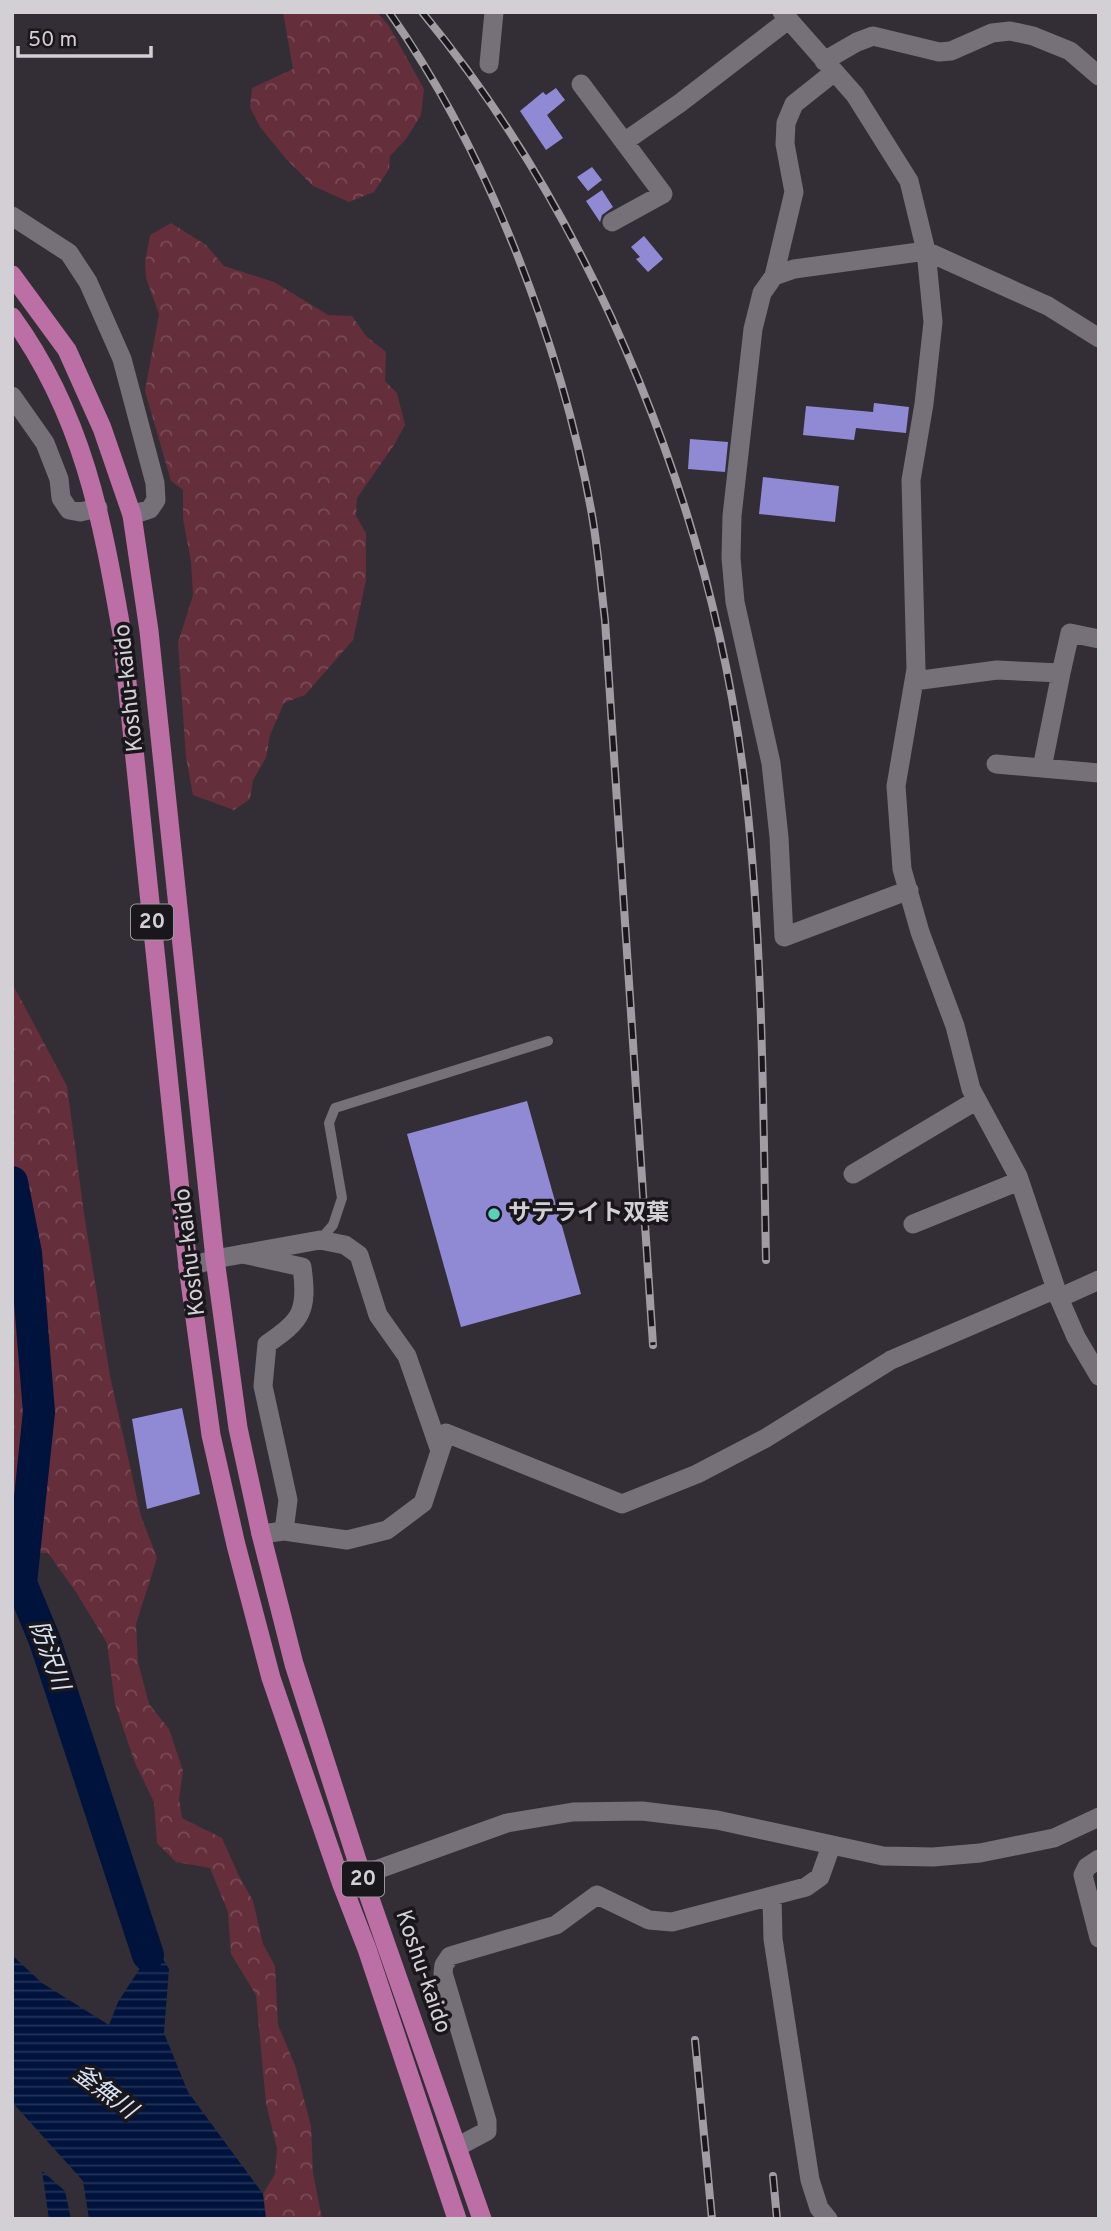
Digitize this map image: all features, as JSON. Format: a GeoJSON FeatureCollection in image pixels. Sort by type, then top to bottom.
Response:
{"type":"FeatureCollection","features":[{"type":"Feature","properties":{"kind":"highway","name":"Koshu-kaido"},"geometry":{"type":"LineString","coordinates":[[12,275],[67,350],[102,428],[132,514],[149,631],[215,1259],[239,1428],[261,1534],[294,1664],[362,1876],[482,2219]]}},
{"type":"Feature","properties":{"kind":"highway","name":"Koshu-kaido"},"geometry":{"type":"LineString","coordinates":[[12,317],[33,345],[78,439],[98,508],[122,634],[188,1267],[211,1435],[236,1545],[271,1678],[341,1882],[367,1949],[457,2219]]}},
{"type":"Feature","properties":{"kind":"street"},"geometry":{"type":"LineString","coordinates":[[489,64],[494,12]]}},
{"type":"Feature","properties":{"kind":"street"},"geometry":{"type":"LineString","coordinates":[[624,142],[680,103],[785,16],[855,95],[909,181],[926,251],[933,322],[924,404],[911,480],[916,669],[896,786],[902,869],[920,932],[955,1026],[971,1089],[1020,1181],[1057,1294],[1076,1337],[1099,1376]]}},
{"type":"Feature","properties":{"kind":"street"},"geometry":{"type":"LineString","coordinates":[[909,890],[784,937],[779,837],[771,763],[735,602],[732,516],[753,329],[762,293],[774,276],[794,192],[785,144],[786,123],[794,104],[828,67],[857,42],[873,36],[939,52],[951,51],[992,33],[1010,31],[1033,36],[1070,51],[1099,76]]}},
{"type":"Feature","properties":{"kind":"street"},"geometry":{"type":"LineString","coordinates":[[581,84],[663,194],[612,222]]}},
{"type":"Feature","properties":{"kind":"street"},"geometry":{"type":"LineString","coordinates":[[12,216],[69,253],[88,282],[122,359],[155,483],[156,500],[150,509],[132,514]]}},
{"type":"Feature","properties":{"kind":"street"},"geometry":{"type":"LineString","coordinates":[[774,276],[794,269],[926,251],[1048,306],[1099,338]]}},
{"type":"Feature","properties":{"kind":"street"},"geometry":{"type":"LineString","coordinates":[[12,396],[45,443],[59,479],[61,498],[69,510],[80,512],[98,508]]}},
{"type":"Feature","properties":{"kind":"street"},"geometry":{"type":"LineString","coordinates":[[1042,768],[1070,633],[1099,639]]}},
{"type":"Feature","properties":{"kind":"street"},"geometry":{"type":"LineString","coordinates":[[914,681],[997,670],[1061,673]]}},
{"type":"Feature","properties":{"kind":"street"},"geometry":{"type":"LineString","coordinates":[[996,764],[1099,773]]}},
{"type":"Feature","properties":{"kind":"street"},"geometry":{"type":"LineString","coordinates":[[853,1174],[977,1100]]}},
{"type":"Feature","properties":{"kind":"street"},"geometry":{"type":"LineString","coordinates":[[913,1224],[1020,1181]]}},
{"type":"Feature","properties":{"kind":"street"},"geometry":{"type":"LineString","coordinates":[[188,1267],[215,1259],[320,1240],[345,1245],[359,1255],[378,1315],[407,1356],[415,1374],[439,1448]]}},
{"type":"Feature","properties":{"kind":"street"},"geometry":{"type":"LineString","coordinates":[[243,1254],[302,1268],[306,1295],[294,1325],[267,1344],[263,1386],[288,1500],[284,1531]]}},
{"type":"Feature","properties":{"kind":"street"},"geometry":{"type":"LineString","coordinates":[[261,1534],[284,1531],[347,1540],[387,1530],[423,1503],[446,1433],[622,1504],[697,1474],[766,1438],[891,1360],[1099,1280]]}},
{"type":"Feature","properties":{"kind":"street"},"geometry":{"type":"LineString","coordinates":[[341,1882],[507,1823],[573,1812],[642,1811],[718,1820],[883,1856],[933,1857],[980,1853],[1054,1838],[1099,1817]]}},
{"type":"Feature","properties":{"kind":"street"},"geometry":{"type":"LineString","coordinates":[[457,2147],[487,2132],[488,2121],[443,1973],[444,1965],[450,1956],[556,1925],[597,1895],[649,1920],[672,1922],[772,1897],[806,1887],[820,1877],[831,1846]]}},
{"type":"Feature","properties":{"kind":"street"},"geometry":{"type":"LineString","coordinates":[[1099,1860],[1087,1867],[1083,1875],[1099,1938]]}},
{"type":"Feature","properties":{"kind":"street"},"geometry":{"type":"LineString","coordinates":[[772,1897],[773,1940],[810,2180],[816,2201],[828,2219]]}},
{"type":"Feature","properties":{"kind":"lane"},"geometry":{"type":"LineString","coordinates":[[320,1240],[332,1225],[342,1198],[329,1123],[335,1108],[548,1041]]}},
{"type":"Feature","properties":{"kind":"green space"},"geometry":{"type":"Polygon","coordinates":[[[283,12],[377,12],[389,26],[424,89],[421,115],[406,139],[390,156],[389,169],[374,192],[349,202],[313,186],[260,127],[250,107],[252,88],[293,69],[283,12]]]}},
{"type":"Feature","properties":{"kind":"green space"},"geometry":{"type":"Polygon","coordinates":[[[171,223],[206,245],[224,266],[274,282],[328,315],[352,316],[366,336],[386,352],[385,381],[397,393],[405,425],[357,498],[356,516],[366,533],[366,580],[353,640],[305,695],[284,703],[270,735],[266,758],[253,780],[250,799],[234,810],[193,795],[186,757],[178,643],[193,595],[191,561],[183,519],[183,490],[171,481],[145,391],[159,314],[146,278],[145,263],[150,235],[171,223]]]}},
{"type":"Feature","properties":{"kind":"green space"},"geometry":{"type":"Polygon","coordinates":[[[12,983],[67,1086],[110,1376],[141,1516],[157,1558],[136,1624],[138,1662],[149,1704],[169,1729],[183,1771],[179,1799],[182,1818],[222,1838],[253,1901],[263,1944],[275,1966],[278,2025],[295,2065],[311,2126],[313,2173],[322,2219],[266,2219],[263,2194],[275,2174],[277,2149],[266,2103],[256,1995],[231,1954],[228,1912],[210,1868],[176,1862],[157,1843],[154,1802],[135,1763],[115,1704],[107,1643],[48,1553],[12,1553],[12,983]]]}},
{"type":"Feature","properties":{"kind":"water","name":"釜無川"},"geometry":{"type":"Polygon","coordinates":[[[134,1912],[169,1969],[164,2033],[188,2092],[263,2194],[266,2219],[89,2219],[83,2181],[12,2102],[12,1955],[42,1983],[109,2025],[118,2002],[140,1968],[134,1912]]]}},
{"type":"Feature","properties":{"kind":"water"},"geometry":{"type":"Polygon","coordinates":[[[42,2171],[65,2191],[71,2219],[49,2219],[42,2171]]]}},
{"type":"Feature","properties":{"kind":"building"},"geometry":{"type":"Polygon","coordinates":[[[556,88],[565,100],[547,115],[563,138],[546,150],[520,111],[543,92],[546,95],[556,88]]]}},
{"type":"Feature","properties":{"kind":"building"},"geometry":{"type":"Polygon","coordinates":[[[592,167],[602,180],[588,191],[577,177],[592,167]]]}},
{"type":"Feature","properties":{"kind":"building"},"geometry":{"type":"Polygon","coordinates":[[[602,190],[613,207],[602,215],[600,222],[586,201],[602,190]]]}},
{"type":"Feature","properties":{"kind":"building"},"geometry":{"type":"Polygon","coordinates":[[[644,236],[663,259],[648,272],[636,259],[640,257],[631,247],[644,236]]]}},
{"type":"Feature","properties":{"kind":"building"},"geometry":{"type":"Polygon","coordinates":[[[874,403],[909,407],[906,433],[856,428],[854,440],[803,435],[806,406],[873,412],[874,403]]]}},
{"type":"Feature","properties":{"kind":"building"},"geometry":{"type":"Polygon","coordinates":[[[690,439],[728,442],[725,472],[688,469],[690,439]]]}},
{"type":"Feature","properties":{"kind":"building"},"geometry":{"type":"Polygon","coordinates":[[[763,477],[839,486],[835,522],[759,514],[763,477]]]}},
{"type":"Feature","properties":{"kind":"building","name":"サテライト双葉"},"geometry":{"type":"Polygon","coordinates":[[[527,1101],[581,1294],[461,1327],[407,1134],[527,1101]]]}},
{"type":"Feature","properties":{"kind":"building"},"geometry":{"type":"Polygon","coordinates":[[[182,1408],[200,1494],[147,1509],[132,1419],[182,1408]]]}},
{"type":"Feature","properties":{"kind":"waterway","name":"防沢川"},"geometry":{"type":"LineString","coordinates":[[12,1182],[26,1253],[39,1412],[21,1583],[45,1641],[148,1955]]}},
{"type":"Feature","properties":{"kind":"railway"},"geometry":{"type":"LineString","coordinates":[[389,12],[425,67],[458,126],[489,188],[516,253],[541,318],[562,385],[592,515],[605,620],[653,1345]]}},
{"type":"Feature","properties":{"kind":"railway"},"geometry":{"type":"LineString","coordinates":[[422,12],[485,96],[543,186],[594,281],[639,381],[677,483],[707,587],[731,691],[752,853],[761,1027],[766,1260]]}},
{"type":"Feature","properties":{"kind":"railway"},"geometry":{"type":"LineString","coordinates":[[695,2040],[712,2219]]}},
{"type":"Feature","properties":{"kind":"railway"},"geometry":{"type":"LineString","coordinates":[[773,2176],[777,2219]]}},
{"type":"Feature","properties":{"kind":"place","name":"サテライト双葉"},"geometry":{"type":"Point","coordinates":[494,1214]}}]}
